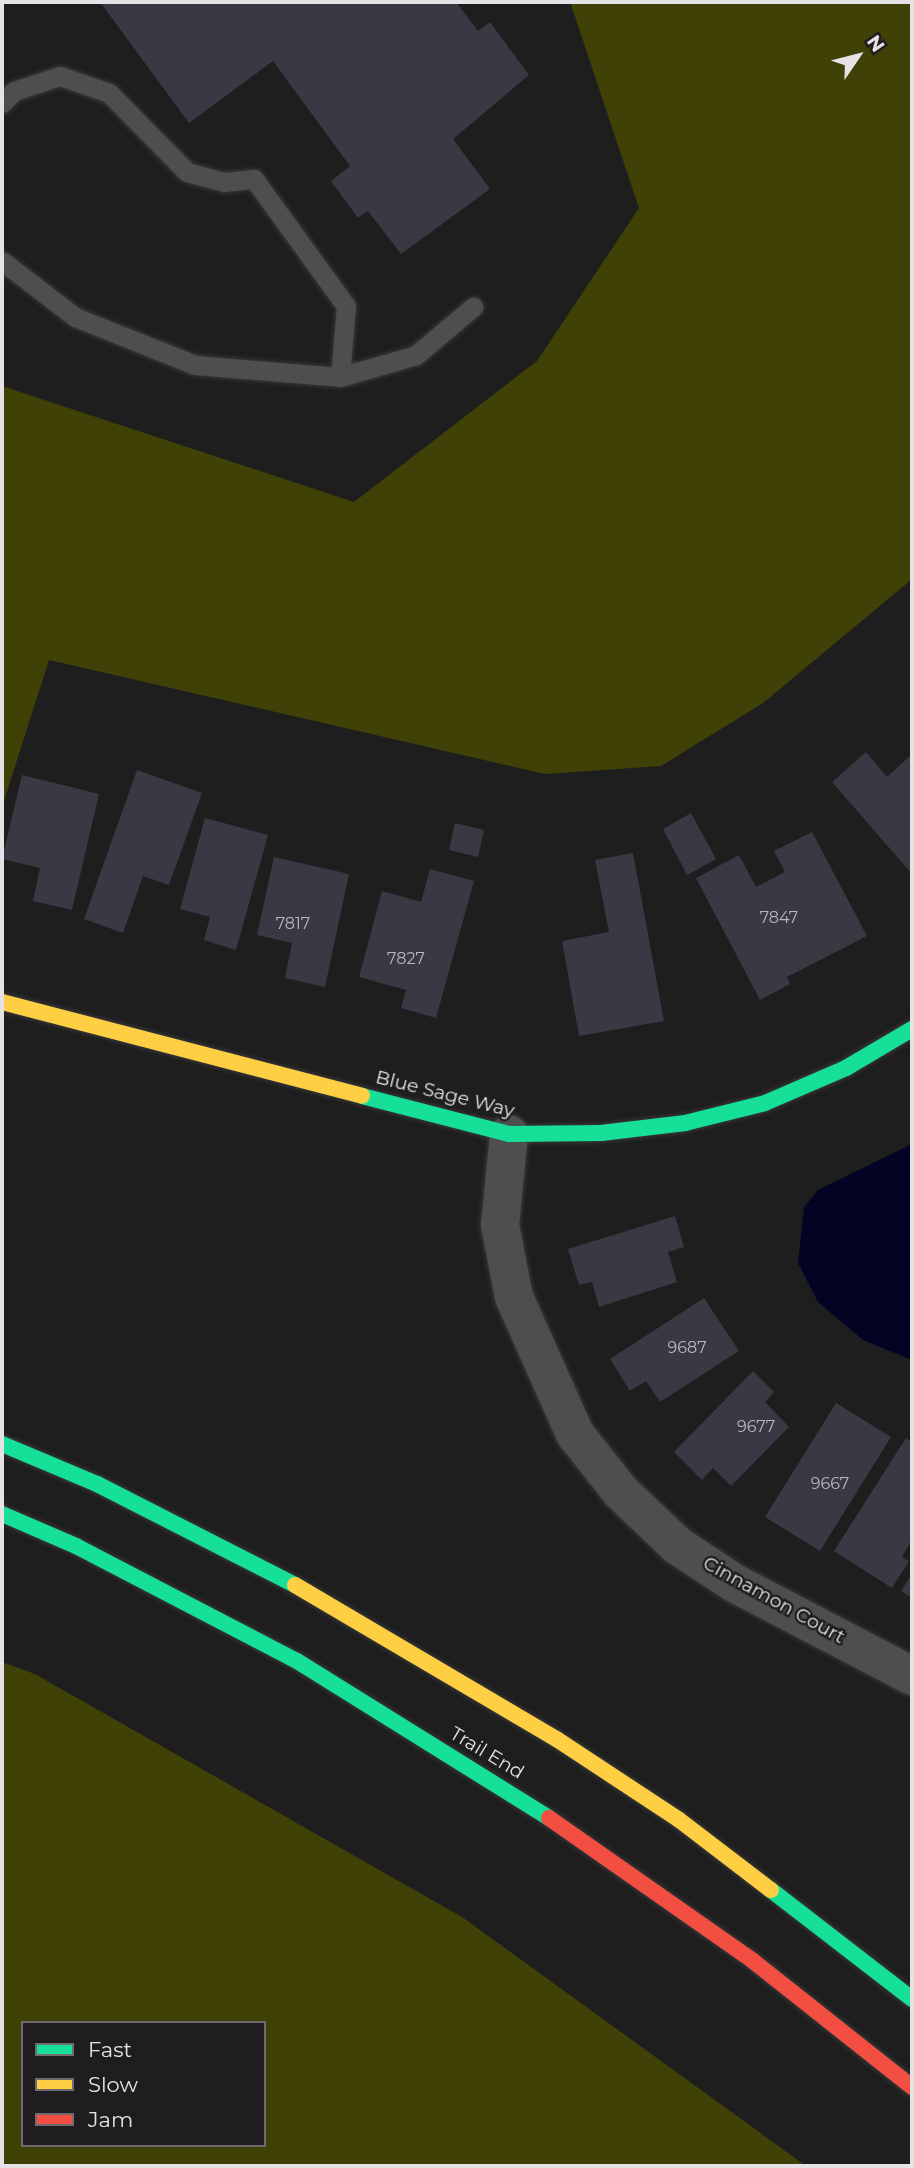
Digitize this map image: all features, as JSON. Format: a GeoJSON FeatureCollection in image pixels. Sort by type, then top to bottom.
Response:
{"type":"FeatureCollection","features":[{"type":"Feature","properties":{"kind":"street","name":"Blue Sage Way"},"geometry":{"type":"LineString","coordinates":[[2,1002],[509,1134],[601,1133],[685,1124],[751,1107],[846,1068],[912,1029]]}},
{"type":"Feature","properties":{"kind":"street","name":"Cinnamon Court"},"geometry":{"type":"LineString","coordinates":[[509,1134],[500,1225],[514,1297],[540,1367],[575,1434],[621,1492],[678,1546],[736,1584],[912,1676]]}},
{"type":"Feature","properties":{"kind":"street"},"geometry":{"type":"LineString","coordinates":[[2,1444],[97,1484],[336,1606],[546,1733],[678,1819],[912,1999]]}},
{"type":"Feature","properties":{"kind":"street","name":"Trail End"},"geometry":{"type":"LineString","coordinates":[[2,1514],[76,1546],[296,1661],[515,1794],[753,1961],[912,2087]]}},
{"type":"Feature","properties":{"kind":"lane"},"geometry":{"type":"LineString","coordinates":[[2,103],[14,91],[60,76],[109,93],[187,172],[224,182],[254,179],[346,306],[340,377]]}},
{"type":"Feature","properties":{"kind":"lane"},"geometry":{"type":"LineString","coordinates":[[2,261],[75,317],[195,365],[340,377],[416,355],[472,307]]}},
{"type":"Feature","properties":{"kind":"shaded area"},"geometry":{"type":"Polygon","coordinates":[[[570,2],[912,2],[912,579],[763,703],[661,766],[545,774],[49,660],[2,807],[2,386],[354,502],[537,361],[639,208],[570,2]]]}},
{"type":"Feature","properties":{"kind":"shaded area"},"geometry":{"type":"Polygon","coordinates":[[[2,1662],[35,1674],[462,1917],[806,2166],[2,2166],[2,1662]]]}},
{"type":"Feature","properties":{"kind":"water"},"geometry":{"type":"Polygon","coordinates":[[[912,1144],[912,1360],[863,1340],[818,1302],[798,1263],[804,1207],[818,1190],[912,1144]]]}},
{"type":"Feature","properties":{"kind":"building"},"geometry":{"type":"Polygon","coordinates":[[[100,2],[456,2],[478,31],[490,22],[529,75],[453,139],[490,189],[401,254],[368,211],[358,218],[331,181],[350,166],[273,61],[189,123],[100,2]]]}},
{"type":"Feature","properties":{"kind":"building"},"geometry":{"type":"Polygon","coordinates":[[[866,752],[887,777],[912,754],[912,874],[832,782],[866,752]]]}},
{"type":"Feature","properties":{"kind":"building"},"geometry":{"type":"Polygon","coordinates":[[[137,770],[202,793],[169,885],[143,876],[123,933],[84,919],[137,770]]]}},
{"type":"Feature","properties":{"kind":"building"},"geometry":{"type":"Polygon","coordinates":[[[22,775],[99,794],[72,910],[33,901],[40,868],[2,859],[22,775]]]}},
{"type":"Feature","properties":{"kind":"building"},"geometry":{"type":"Polygon","coordinates":[[[691,813],[716,859],[687,875],[663,829],[691,813]]]}},
{"type":"Feature","properties":{"kind":"building"},"geometry":{"type":"Polygon","coordinates":[[[205,818],[268,835],[236,950],[204,940],[210,917],[180,909],[205,818]]]}},
{"type":"Feature","properties":{"kind":"building"},"geometry":{"type":"Polygon","coordinates":[[[455,823],[484,830],[478,857],[449,850],[455,823]]]}},
{"type":"Feature","properties":{"kind":"building"},"geometry":{"type":"Polygon","coordinates":[[[812,832],[867,936],[787,977],[790,984],[760,1000],[696,878],[739,855],[756,887],[785,872],[774,851],[812,832]]]}},
{"type":"Feature","properties":{"kind":"building"},"geometry":{"type":"Polygon","coordinates":[[[633,853],[664,1021],[579,1036],[562,941],[609,932],[595,860],[633,853]]]}},
{"type":"Feature","properties":{"kind":"building"},"geometry":{"type":"Polygon","coordinates":[[[274,857],[349,874],[325,987],[285,978],[292,943],[257,935],[274,857]]]}},
{"type":"Feature","properties":{"kind":"building"},"geometry":{"type":"Polygon","coordinates":[[[430,869],[474,881],[436,1018],[401,1008],[406,990],[359,977],[382,891],[421,902],[430,869]]]}},
{"type":"Feature","properties":{"kind":"building"},"geometry":{"type":"Polygon","coordinates":[[[675,1216],[684,1247],[668,1252],[677,1282],[599,1307],[592,1282],[579,1285],[568,1249],[675,1216]]]}},
{"type":"Feature","properties":{"kind":"building"},"geometry":{"type":"Polygon","coordinates":[[[704,1298],[739,1351],[660,1402],[646,1381],[630,1391],[610,1359],[704,1298]]]}},
{"type":"Feature","properties":{"kind":"building"},"geometry":{"type":"Polygon","coordinates":[[[753,1371],[774,1392],[765,1402],[789,1427],[731,1486],[713,1468],[702,1480],[674,1452],[753,1371]]]}},
{"type":"Feature","properties":{"kind":"building"},"geometry":{"type":"Polygon","coordinates":[[[836,1403],[891,1437],[820,1551],[765,1517],[836,1403]]]}},
{"type":"Feature","properties":{"kind":"building"},"geometry":{"type":"Polygon","coordinates":[[[906,1438],[912,1442],[912,1540],[902,1557],[909,1561],[892,1588],[834,1551],[906,1438]]]}},
{"type":"Feature","properties":{"kind":"building"},"geometry":{"type":"Polygon","coordinates":[[[912,1574],[912,1598],[901,1591],[912,1574]]]}},
{"type":"Feature","properties":{"kind":"traffic: fast"},"geometry":{"type":"LineString","coordinates":[[362,1096],[509,1134],[601,1133],[685,1123],[765,1103],[846,1068],[912,1029]]}},
{"type":"Feature","properties":{"kind":"traffic: fast"},"geometry":{"type":"LineString","coordinates":[[2,1444],[97,1484],[295,1585]]}},
{"type":"Feature","properties":{"kind":"traffic: fast"},"geometry":{"type":"LineString","coordinates":[[2,1514],[76,1546],[297,1661],[549,1818]]}},
{"type":"Feature","properties":{"kind":"traffic: fast"},"geometry":{"type":"LineString","coordinates":[[771,1890],[912,1999]]}},
{"type":"Feature","properties":{"kind":"traffic: slow"},"geometry":{"type":"LineString","coordinates":[[2,1002],[362,1096]]}},
{"type":"Feature","properties":{"kind":"traffic: slow"},"geometry":{"type":"LineString","coordinates":[[295,1585],[558,1740],[678,1819],[771,1890]]}},
{"type":"Feature","properties":{"kind":"traffic: jam"},"geometry":{"type":"LineString","coordinates":[[549,1818],[753,1961],[912,2087]]}}]}
